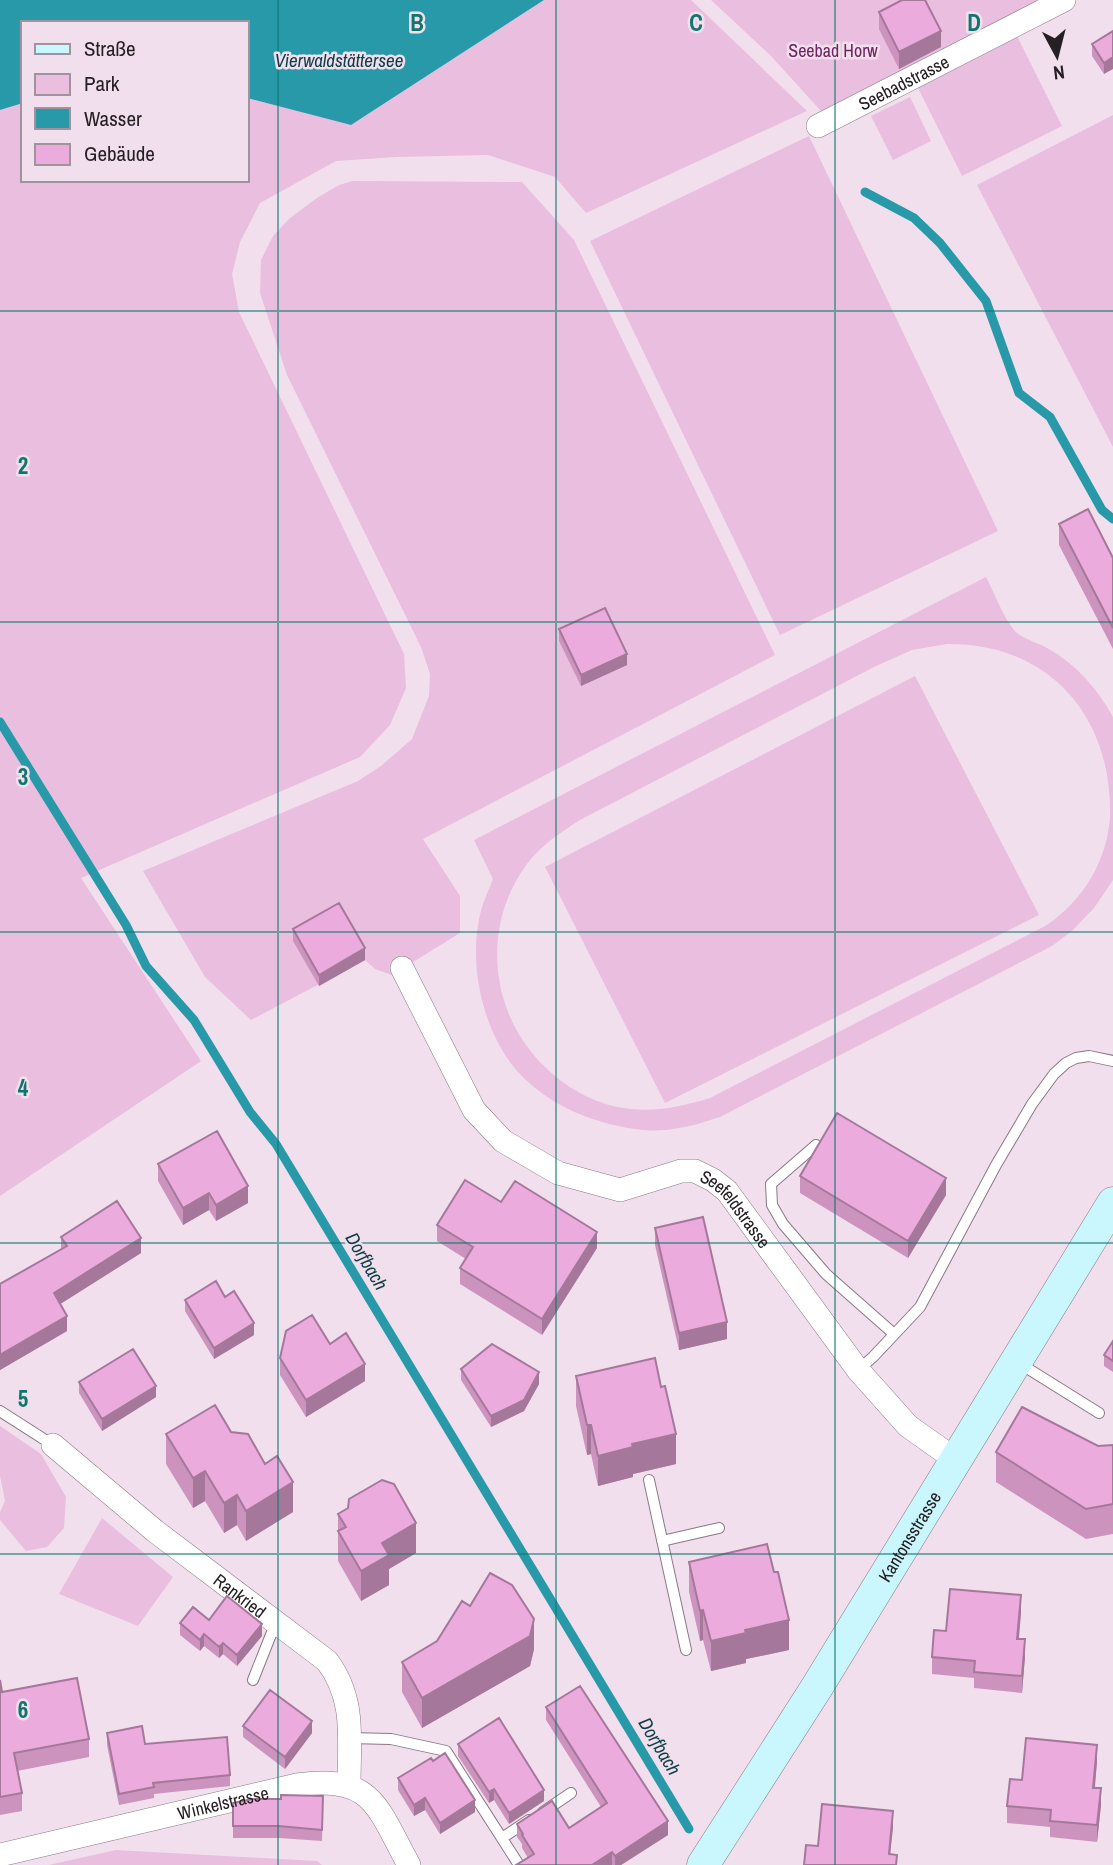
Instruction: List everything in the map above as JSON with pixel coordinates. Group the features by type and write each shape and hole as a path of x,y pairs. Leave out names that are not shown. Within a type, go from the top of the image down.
{"main road":[{"name":"Kantonsstrasse","path":"703,1865 817,1687 1113,1203"}],"street":[{"name":"Seebadstrasse","path":"818,126 1064,0"},
{"name":"Seefeldstrasse","path":"402,968 474,1110 503,1142 558,1173 620,1190 681,1171 695,1171 713,1180 727,1191 858,1370 908,1426 956,1460"},
{"name":"Rankried","path":"53,1446 155,1531 314,1650 337,1675 349,1712 349,1785"},
{"name":"Winkelstrasse","path":"0,1855 297,1786 316,1783 349,1785"},
{"path":"349,1785 371,1800 409,1865"}],"lane":[{"path":"858,1370 920,1307 996,1165 1032,1104 1054,1074 1076,1058 1089,1056 1113,1062"},
{"path":"816,1145 771,1184 772,1205 783,1224 826,1274 894,1334"},
{"path":"1017,1362 1100,1413"},
{"path":"0,1411 53,1446"},
{"path":"649,1480 686,1650"},
{"path":"662,1541 719,1528"},
{"path":"253,1680 276,1622"},
{"path":"349,1738 391,1739 446,1751 519,1865"},
{"path":"502,1838 571,1793"}],"green space":[{"path":"544,0 691,0 807,111 586,213 555,177 488,155 336,161 260,203 240,242 232,274 239,312 404,654 406,688 390,725 360,757 81,878 201,1061 0,1196 0,110 21,104 21,182 248,182 248,98 351,125"},
{"name":"Seebad Horw","path":"711,0 1038,0 821,111 771,56"},
{"path":"1016,34 1062,126 962,176 916,84"},
{"path":"910,97 931,141 893,160 871,116"},
{"path":"1113,115 1113,447 977,185"},
{"path":"809,136 998,531 780,635 590,241"},
{"path":"353,181 522,182 574,240 775,655 423,839 460,896 460,933 392,975 375,969 365,960 251,1020 205,977 143,871 358,781 381,766 412,739 429,696 430,674 421,647 287,375 260,293 261,260 273,236 290,218 317,198 339,185"},
{"path":"986,577 1014,630 1058,654 1076,669 1100,696 1113,717 1113,880 1094,908 1072,931 1052,946 720,1117 685,1127 664,1130 636,1129 587,1117 544,1095 517,1071 494,1035 480,992 476,947 478,925 493,879 474,840","holes":["947,644 983,647 1016,656 1044,671 1068,692 1086,717 1100,747 1108,781 1108,834 1091,879 1060,915 1047,925 710,1098 661,1109 619,1107 585,1096 546,1068 527,1047 513,1023 503,997 498,970 502,915 512,889 538,851 580,820 876,666 912,650"]},
{"path":"915,676 1039,915 665,1103 545,867"},
{"path":"0,1426 41,1454 66,1497 64,1528 47,1547 26,1551 0,1520 5,1501 0,1476"},
{"path":"102,1518 173,1577 138,1626 59,1594"},
{"path":"116,1850 317,1861 322,1865 49,1865"}],"water":[{"name":"Vierwaldstättersee","path":"0,0 544,0 351,125 248,98 248,21 21,21 21,104 0,110"}],"building":[{"path":"902,0 925,0 941,31 899,52 879,12"},
{"path":"1113,31 1113,57 1104,63 1092,44"},
{"path":"1088,509 1113,558 1113,628 1059,524"},
{"path":"605,608 627,654 581,675 559,629"},
{"path":"339,903 365,948 319,975 293,929"},
{"path":"837,1113 946,1178 908,1241 800,1176"},
{"path":"217,1131 248,1186 216,1205 209,1193 183,1208 158,1164"},
{"path":"465,1180 501,1202 515,1181 597,1232 542,1319 460,1268 473,1247 437,1225"},
{"path":"117,1201 141,1238 54,1293 67,1316 0,1355 0,1284 67,1246 61,1237"},
{"path":"703,1217 727,1322 679,1333 655,1228"},
{"path":"216,1281 225,1297 234,1291 254,1323 214,1348 185,1300"},
{"path":"312,1315 330,1344 346,1333 365,1364 306,1400 280,1358 286,1331"},
{"path":"1113,1341 1113,1361 1104,1355"},
{"path":"492,1344 539,1372 524,1400 491,1416 461,1369"},
{"path":"133,1349 156,1386 102,1419 79,1382"},
{"path":"655,1358 661,1387 665,1386 676,1434 632,1444 633,1447 598,1456 591,1425 587,1425 576,1376"},
{"path":"215,1405 231,1432 248,1434 265,1464 277,1456 293,1482 246,1511 237,1495 224,1503 205,1471 193,1478 166,1434"},
{"path":"1022,1407 1098,1446 1113,1445 1113,1504 1086,1509 996,1452"},
{"path":"382,1480 394,1484 416,1523 382,1543 389,1555 361,1571 338,1531 346,1527 338,1514 348,1508 349,1499"},
{"path":"767,1544 774,1572 778,1572 789,1620 711,1641 703,1610 700,1611 689,1562"},
{"path":"490,1573 512,1585 534,1619 530,1636 422,1698 402,1662 437,1641 462,1601 470,1606"},
{"path":"950,1589 1021,1595 1017,1639 1025,1639 1022,1676 974,1672 975,1661 932,1657 934,1630 946,1631"},
{"path":"227,1596 262,1624 237,1655 223,1643 219,1647 204,1634 200,1640 180,1623 193,1607 209,1620"},
{"path":"77,1678 89,1739 14,1753 22,1793 0,1797 0,1680 2,1692"},
{"path":"580,1686 668,1821 615,1856 612,1852 592,1865 516,1865 534,1854 517,1824 552,1801 569,1828 607,1803 546,1707"},
{"path":"270,1690 312,1721 285,1757 243,1726"},
{"path":"499,1718 544,1790 509,1813 494,1789 489,1792 458,1744"},
{"path":"142,1726 145,1744 227,1737 230,1775 153,1783 154,1787 119,1794 107,1733"},
{"path":"1026,1738 1097,1745 1093,1788 1101,1788 1097,1825 1050,1821 1051,1810 1007,1806 1010,1779 1022,1780"},
{"path":"445,1753 475,1800 440,1823 425,1798 414,1805 398,1778 431,1758 433,1761"},
{"path":"281,1795 323,1796 322,1830 233,1826 233,1803 252,1799 281,1799"},
{"path":"822,1804 893,1811 889,1854 897,1855 896,1865 804,1865 806,1845 818,1846"}],"waterway":[{"path":"865,192 914,218 940,243 986,301 1019,393 1050,417 1102,510 1113,519"},
{"name":"Dorfbach","path":"0,722 126,925 146,966 194,1020 250,1112 276,1144 689,1829"}]}
